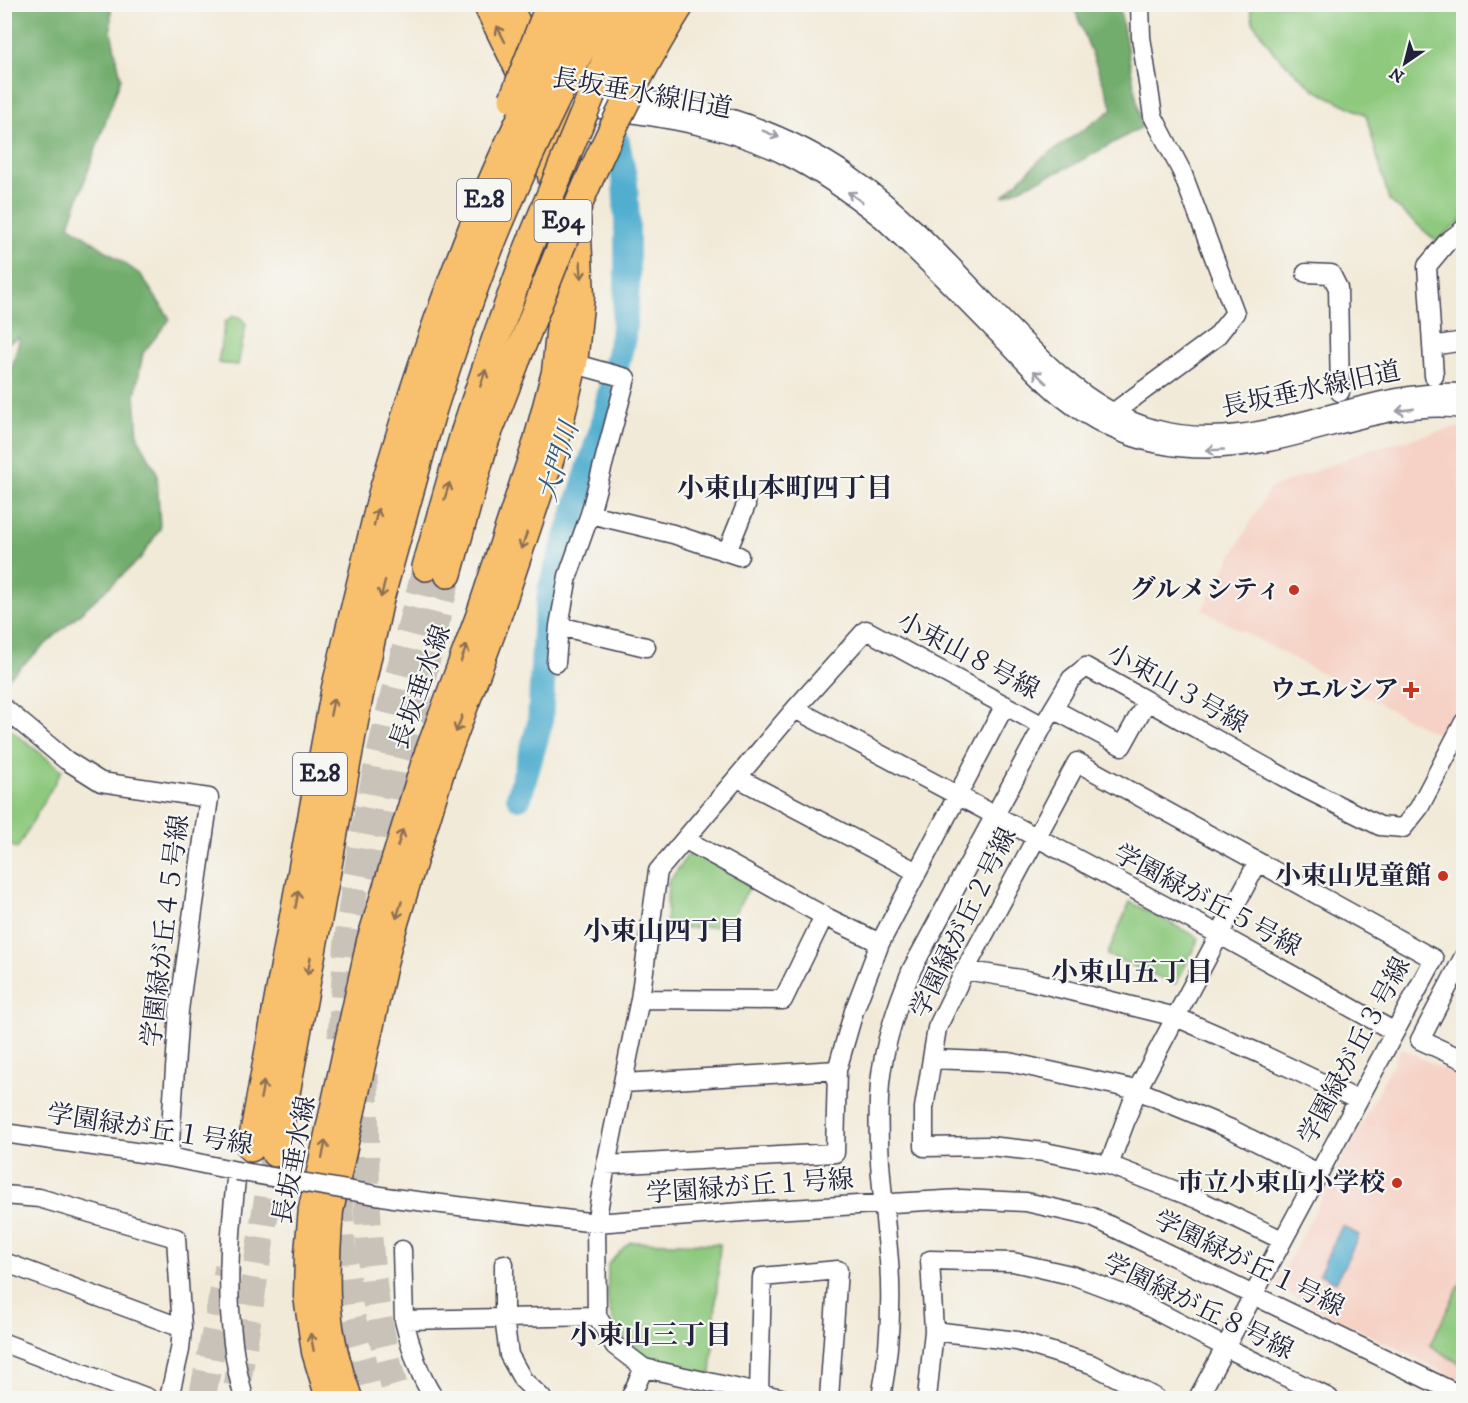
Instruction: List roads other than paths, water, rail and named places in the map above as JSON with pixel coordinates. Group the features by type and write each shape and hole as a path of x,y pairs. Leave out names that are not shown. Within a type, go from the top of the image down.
{"highway":[{"path":"449,322 509,109 550,4"},
{"name":"E28","path":"263,1151 420,408 449,322 474,222 578,4"},
{"path":"546,98 588,4"},
{"path":"546,98 606,4"},
{"name":"E28","path":"449,322 498,229 573,64 606,4"},
{"path":"449,322 619,4"},
{"name":"E94","path":"437,571 528,249 629,4"},
{"name":"E94","path":"475,437 651,4"},
{"path":"475,437 591,173 641,70 681,4"}],"main road":[{"name":"長坂垂水線","path":"328,1398 314,1352 306,1296 310,1219 369,941 425,758 478,616 535,444 554,372 562,295 558,220 545,148 546,98 485,4"},
{"name":"長坂垂水線","path":"350,1398 334,1348 330,1327 326,1295 327,1255 331,1211 388,946 444,765 497,622 555,449 575,364 582,296 578,218 565,143 509,4"}],"street":[{"path":"1106,418 1216,337 1235,313 1182,172 1153,116 1141,37 1140,4"},
{"name":"長坂垂水線旧道","path":"546,98 700,111 770,133 825,160 850,176 893,211 1051,368 1106,418 1141,440 1183,449 1204,450 1267,443 1401,410 1437,407 1464,409"},
{"path":"1434,376 1427,266 1447,242 1464,229"},
{"path":"1306,273 1331,274 1338,288 1340,392"},
{"path":"1432,346 1464,341"},
{"path":"556,663 559,626 568,576 590,514 626,378 575,364"},
{"name":"長坂垂水線旧道","path":"1106,418 1172,434 1213,436 1265,429 1408,395 1431,392 1464,393"},
{"path":"590,514 673,534 733,554 746,505"},
{"path":"559,626 646,647"},
{"name":"小束山８号線","path":"795,709 866,630 1043,726"},
{"name":"小束山３号線","path":"881,1398 886,1372 889,1263 878,1151 880,1081 896,1007 912,969 1043,726 1071,680 1086,667 1298,785 1380,826 1403,828 1419,808 1464,722"},
{"path":"1053,709 1122,746 1147,701"},
{"path":"606,1166 835,1153 837,1070 854,1011 880,943 1005,705"},
{"name":"学園緑が丘４５号線","path":"4,708 66,760 101,782 209,798 178,1010 169,1157"},
{"path":"781,1398 644,1368 615,1346 597,1316 596,1222 640,999 658,871 795,709"},
{"name":"学園緑が丘５号線","path":"795,709 1220,935 1395,1032"},
{"name":"学園緑が丘２号線","path":"1282,1240 1197,1199 1109,1165 1045,1152 989,1146 924,1147 924,1108 937,1028 1035,838 1077,762 1434,959"},
{"path":"738,778 917,872"},
{"path":"686,840 824,916 880,943"},
{"path":"1109,1165 1137,1090 1258,862"},
{"path":"640,999 783,1000 824,916"},
{"name":"学園緑が丘３号線","path":"1198,1398 1434,959"},
{"path":"1462,962 1420,1040 1464,1060"},
{"path":"965,970 1026,980 1176,1017 1358,1100"},
{"path":"932,1059 1009,1062 1137,1090 1231,1129 1318,1173"},
{"path":"624,1083 837,1070"},
{"name":"学園緑が丘１号線","path":"4,1133 169,1157 237,1171 393,1197 596,1222 961,1199 1026,1202 1092,1217 1464,1397"},
{"path":"237,1171 230,1233 229,1312 237,1376 244,1398"},
{"path":"4,1196 39,1198 176,1238 182,1328 180,1350 169,1398"},
{"path":"402,1250 404,1320 413,1356 424,1383 434,1398"},
{"name":"学園緑が丘８号線","path":"927,1398 934,1331 930,1260 1013,1262 1075,1276 1128,1296 1329,1398"},
{"path":"4,1262 182,1328"},
{"path":"504,1264 504,1318 509,1355 524,1380 542,1398"},
{"path":"759,1393 762,1278 838,1270 829,1398"},
{"path":"404,1320 597,1316"},
{"path":"934,1331 1028,1344 1091,1364 1156,1398"},
{"path":"4,1343 148,1398"},
{"path":"630,1398 644,1368"}],"water":[{"path":"1342,1226 1359,1235 1336,1282 1319,1274"}],"waterway":[{"name":"大門川","path":"519,797 540,723 545,629 551,587 601,432 623,337 627,288 627,222 625,182 617,142"}],"tunnel":[{"path":"341,1038 350,922 366,821 394,693 426,567"},
{"path":"380,880 402,759 448,574"},
{"path":"365,1074 369,1244 377,1312 398,1398"},
{"path":"237,1386 275,1153"},
{"path":"339,1196 342,1245 351,1313 373,1398"},
{"path":"202,1398 228,1267"}],"place":[{"name":"グルメシティ","path":"1294,590"},
{"name":"ウエルシア","path":"1411,690"},
{"name":"小束山児童館","path":"1443,876"},
{"name":"市立小束山小学校","path":"1397,1183"}],"district":[{"name":"小束山本町四丁目","path":"785,489"},
{"name":"小束山四丁目","path":"664,932"},
{"name":"小束山五丁目","path":"1132,973"},
{"name":"小束山三丁目","path":"651,1336"}]}
